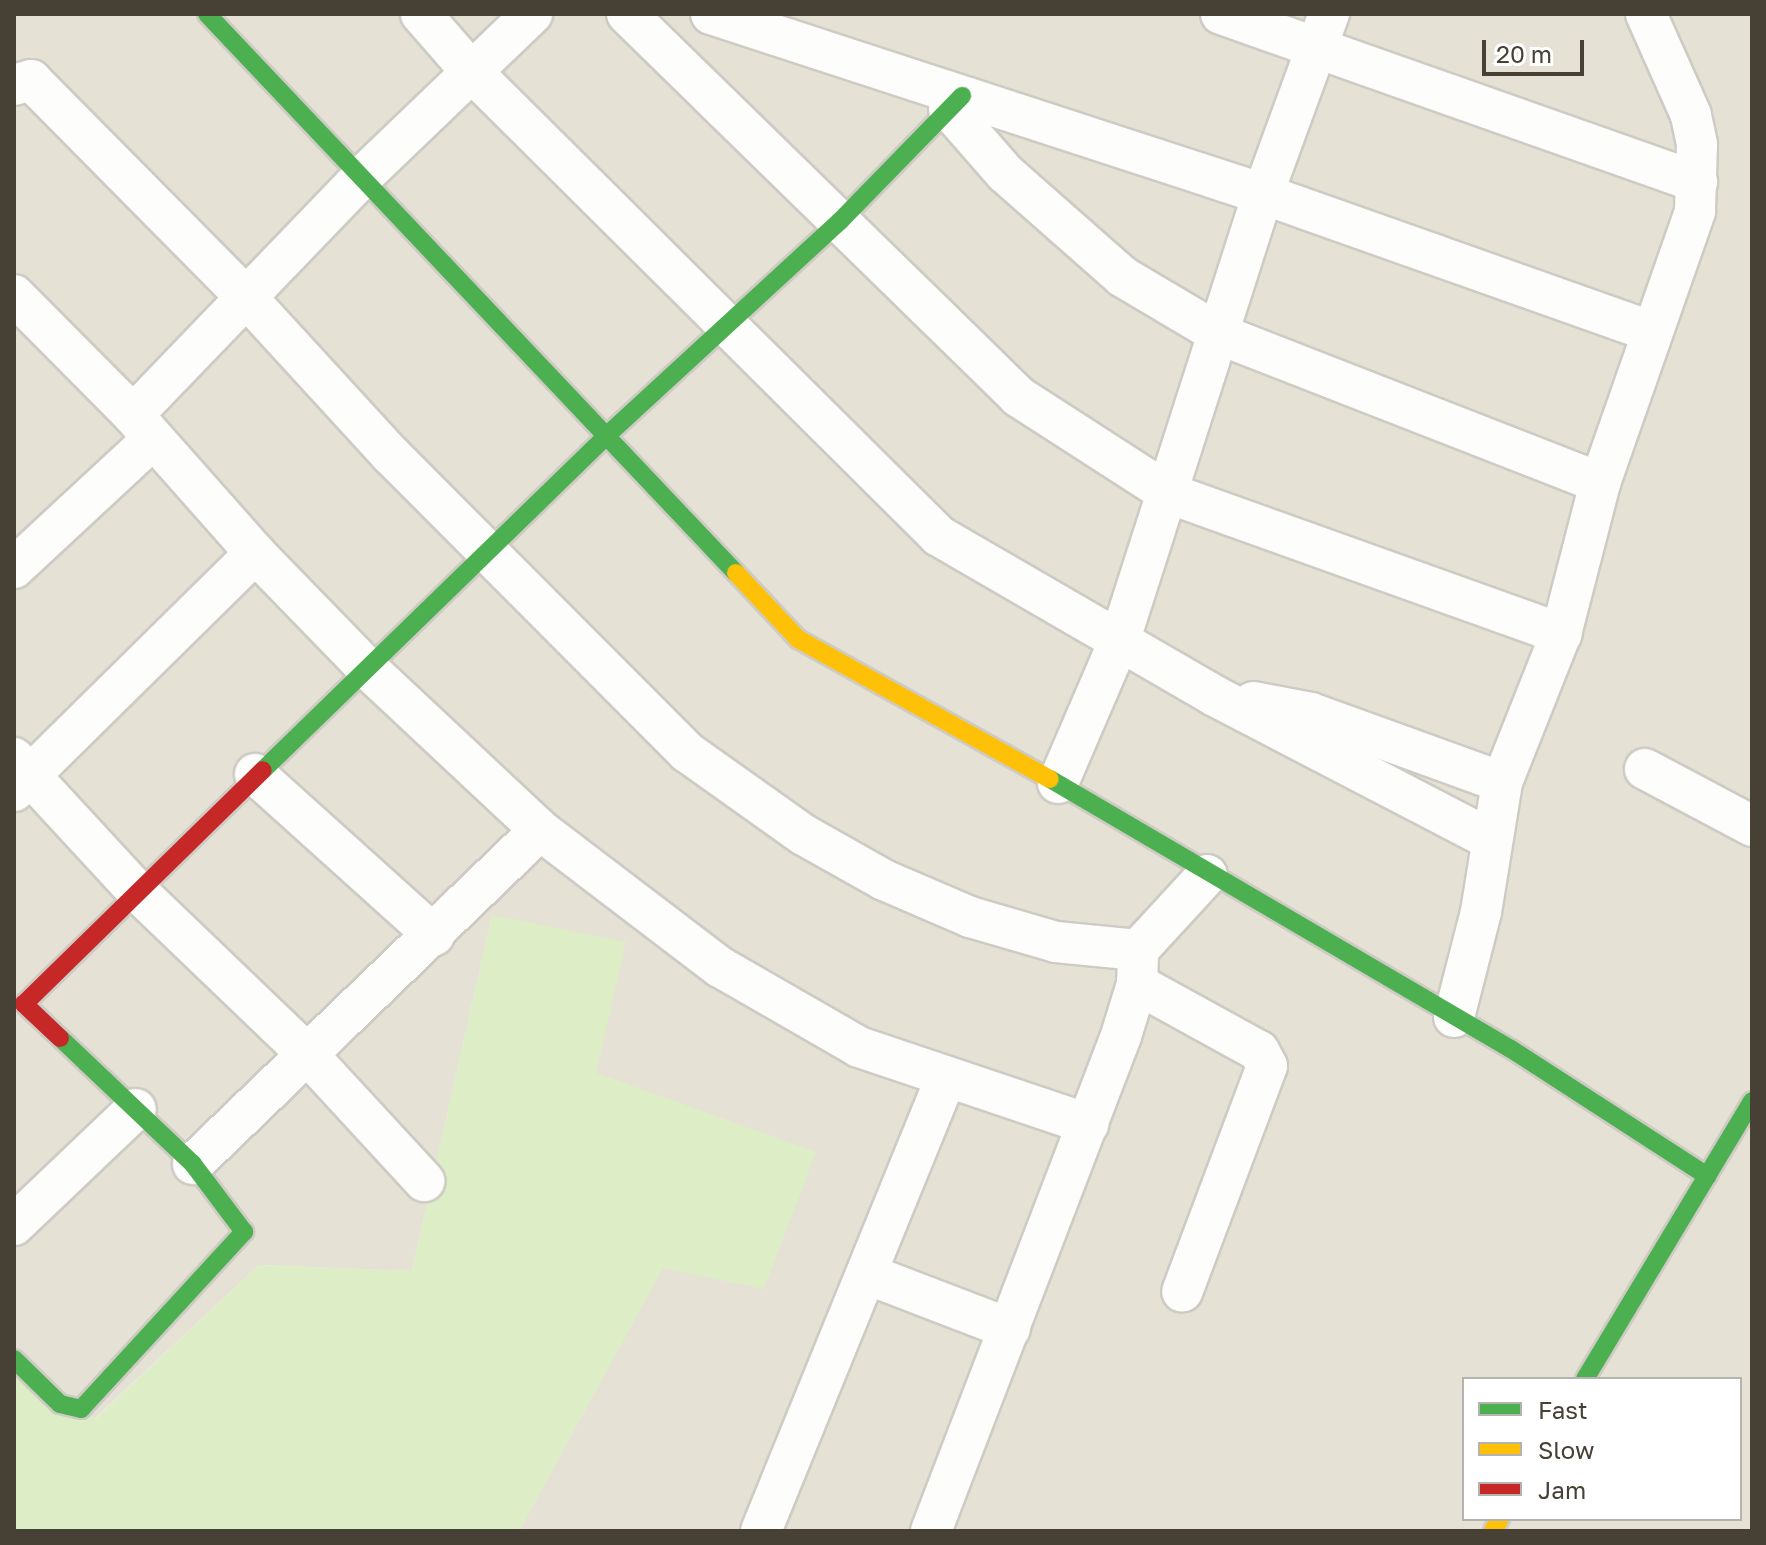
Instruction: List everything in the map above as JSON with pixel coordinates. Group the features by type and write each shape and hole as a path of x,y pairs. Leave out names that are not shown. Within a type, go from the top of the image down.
{"street":[{"path":"207,14 604,438 798,639 1058,783 1207,875 1511,1049 1707,1176"},
{"path":"421,14 469,69 939,536 1213,695 1311,713 1348,746 1490,839"},
{"path":"21,548 143,427 246,297 469,69 532,14"},
{"path":"627,14 1019,397 1168,493 1561,634"},
{"path":"711,14 804,28 956,102 1263,194 1649,331"},
{"path":"1221,14 1323,30 1697,182"},
{"path":"1462,1022 1490,839 1502,782 1561,634 1600,483 1649,331 1695,211 1697,182 1691,115 1646,14"},
{"path":"1058,783 1120,639 1221,335 1263,194 1323,30"},
{"path":"14,85 31,80 246,297 488,552 687,752 804,835 884,880 970,917 1138,967 1259,1051 1267,1066 1182,1292"},
{"path":"14,1359 60,1404 81,1409 243,1235 240,1221 193,1164 136,1109 19,1009 136,890 604,438 840,221 956,102"},
{"path":"956,102 1005,173 1123,277 1221,335 1600,483"},
{"path":"14,295 143,427 255,553 366,667 540,830 720,967 859,1047 1088,1124"},
{"path":"255,553 19,775 307,1054 424,1181"},
{"path":"1348,746 1502,782"},
{"path":"1645,769 1752,826"},
{"path":"255,774 434,935"},
{"path":"193,1164 540,830"},
{"path":"931,1531 1088,1124 1138,967 1207,875"},
{"path":"761,1531 946,1077"},
{"path":"1586,1377 1752,1101"},
{"path":"14,1225 136,1109"},
{"path":"867,1274 1010,1329"}],"shaded area":[{"path":"14,14 1752,14 1752,1531 519,1531 663,1267 595,1073 492,915 412,1271 259,1265 94,1419 14,1345"}],"green space":[{"path":"492,915 626,942 596,1073 816,1152 764,1289 663,1268 519,1531 14,1531 14,1345 95,1419 259,1265 412,1271"}],"traffic: fast":[{"path":"207,14 736,573"},
{"path":"263,770 604,438 840,221 962,96"},
{"path":"1050,779 1511,1049 1707,1176"},
{"path":"14,1359 60,1404 81,1409 244,1232 193,1164 60,1038"},
{"path":"1586,1377 1752,1101"}],"traffic: slow":[{"path":"736,573 798,639 1050,779"},
{"path":"1493,1531 1499,1521"}],"traffic: jam":[{"path":"60,1038 24,1004 263,770"}]}
